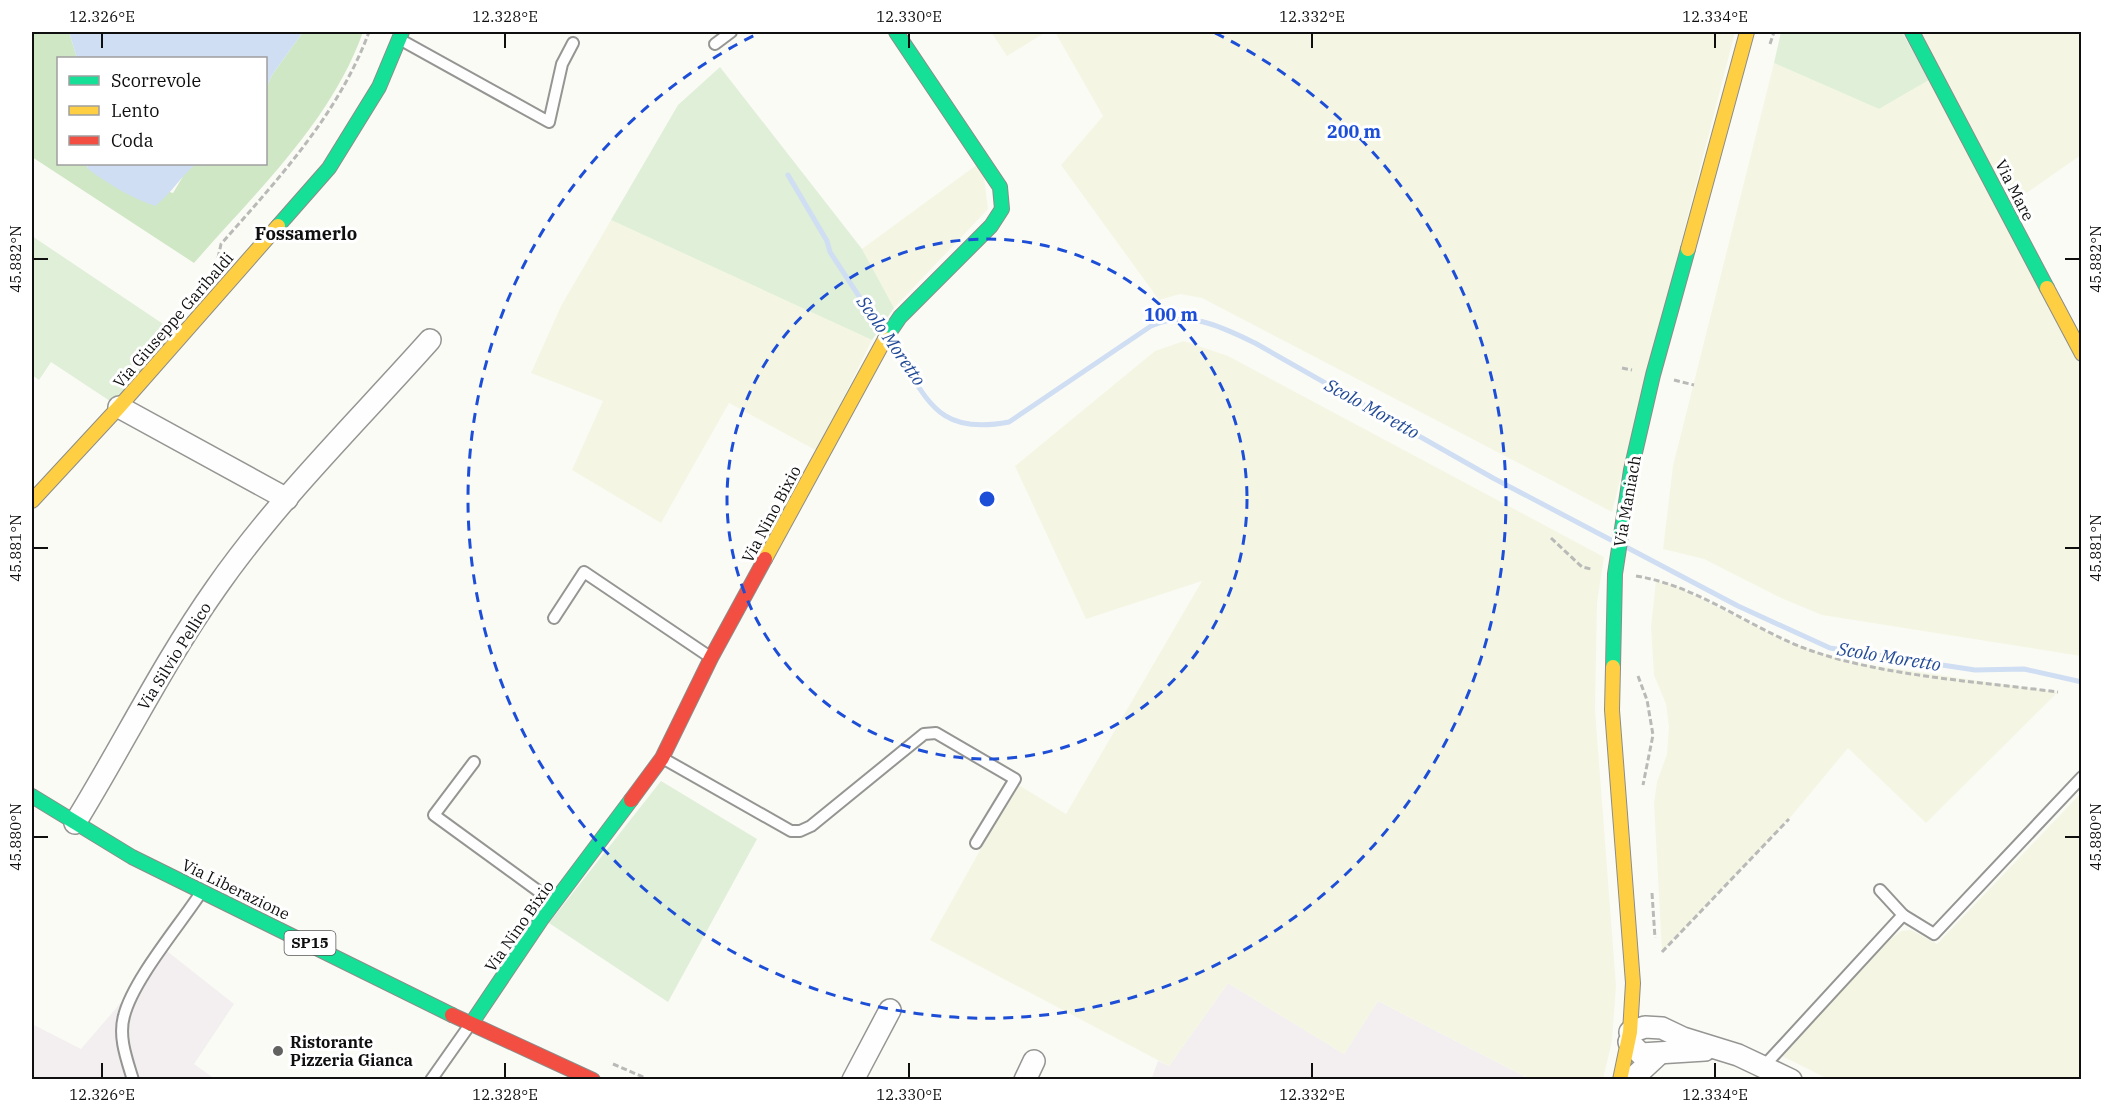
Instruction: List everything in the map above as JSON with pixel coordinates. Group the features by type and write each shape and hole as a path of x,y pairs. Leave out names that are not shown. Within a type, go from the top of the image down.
{"street":[{"name":"Via Nino Bixio","path":"471,1024 555,903 662,758 711,658 879,347 900,317 991,226 1002,209 1000,187 896,32"},
{"name":"Via Maniach","path":"1620,1080 1630,1037 1633,983 1612,710 1612,618 1616,564 1623,518 1653,375 1748,32"},
{"name":"Via Giuseppe Garibaldi","path":"32,501 329,168 379,87 400,35"},
{"name":"Via Mare","path":"1915,35 2082,354"},
{"name":"Via Silvio Pellico","path":"75,823 159,677 209,598 246,548 287,499 430,340"},
{"path":"118,407 287,499"},
{"name":"Via Liberazione","path":"32,796 132,857 201,892 471,1024 593,1080"},
{"name":"Via Maniach","path":"1633,983 1647,1014 1662,1028 1683,1038 1764,1066 1791,1080"},
{"path":"853,1080 890,1010"},
{"name":"Via Maniach","path":"1630,1037 1645,1028 1662,1028"},
{"name":"Via Maniach","path":"1630,1037 1641,1054 1720,1049"},
{"path":"1631,1080 1659,1054"},
{"path":"1024,1080 1034,1061"}],"lane":[{"path":"715,44 731,32"},
{"path":"400,35 549,122 562,64 573,43"},
{"path":"554,618 584,572 711,658"},
{"path":"662,758 791,831 800,831 811,826 924,734 936,733 1015,779 976,843"},
{"path":"474,762 434,815 555,903"},
{"path":"1880,890 1903,915 1934,934 2082,777"},
{"path":"133,1080 122,1038 124,1016 143,977 201,892"},
{"path":"1764,1066 1903,915"},
{"path":"431,1080 471,1024"}],"path":[{"path":"218,263 221,244 297,157 325,120 337,101 369,32"},
{"path":"1683,382 1694,385"},
{"path":"1551,538 1582,567"},
{"path":"1638,571 1638,587"},
{"path":"1644,578 1676,586 1784,640 1847,662 2058,692"},
{"path":"1637,671 1641,689 1647,700 1653,735 1642,784 1643,795"},
{"path":"1662,952 1789,819"},
{"path":"1651,882 1654,944"}],"shaded area":[{"path":"163,948 234,1004 194,1064 215,1079 32,1079 32,1024 81,1049 143,977"},
{"path":"1228,983 1344,1054 1378,1001 1524,1076 1522,1080 1151,1080 1158,1061 1169,1066"}],"green space":[{"path":"32,32 69,32 77,57 57,57 57,165 88,165 87,168 173,193 185,173 195,165 267,165 267,86 272,75 303,32 363,32 349,65 312,126 290,155 194,263 32,157"},
{"path":"991,32 1046,32 1007,56"},
{"path":"1055,32 1735,32 1612,512 1202,298 1180,294 1159,300 1061,165 1103,116"},
{"path":"1781,32 1902,32 1929,80 1879,109 1774,63"},
{"path":"1919,32 2081,32 2081,155 2005,208 2081,354 2081,656 1822,615 1781,598 1704,559 1663,549 1673,466 1774,63 1879,109 1936,76"},
{"path":"720,67 862,249 894,308 872,340 611,220 678,105"},
{"path":"982,161 988,209 894,308 862,249"},
{"path":"611,220 872,340 817,451 729,403 661,523 572,470 603,401 531,373 561,306"},
{"path":"32,236 181,336 119,407 51,362 39,380 32,375"},
{"path":"1184,341 1228,356 1604,557 1597,603 1595,710 1616,986 1612,1041 1603,1079 1530,1079 1378,1001 1344,1054 1228,983 1169,1066 930,940 1017,784 1066,814 1202,581 1086,619 1015,466 1155,351"},
{"path":"1656,581 1676,586 1783,640 1847,662 2058,692 1926,823 1848,748 1789,819 1662,952 1654,803 1657,782 1667,754 1669,727 1666,704 1654,675 1651,627"},
{"path":"661,781 757,839 668,1002 549,923"},
{"path":"2081,793 2081,1079 1828,1079 1776,1053 1890,939 1901,931 1911,930 1937,944"}],"water":[{"path":"69,32 303,32 272,75 267,86 267,57 77,57"},
{"path":"88,165 195,165 155,206 137,199 87,168"}],"waterway":[{"name":"Scolo Moretto","path":"788,175 827,241 830,252 881,330"},
{"name":"Scolo Moretto","path":"891,345 936,409 949,418 984,425 1009,422 1151,326 1178,319 1204,322 1255,343 1493,478 1611,540"},
{"name":"Scolo Moretto","path":"1628,548 1738,606 1830,648 1975,670 2024,669 2082,682"}],"traffic: fast":[{"path":"278,226 329,168 379,87 402,32"},
{"path":"885,339 900,317 991,226 1002,209 1000,187 896,32"},
{"path":"1912,32 2047,288"},
{"path":"1613,667 1615,574 1631,470 1653,375 1688,249"},
{"path":"32,796 132,857 452,1015"},
{"path":"471,1024 541,920 631,800"}],"traffic: slow":[{"path":"1688,249 1747,32"},
{"path":"32,501 119,407 278,226"},
{"path":"2047,288 2082,354"},
{"path":"765,559 885,339"},
{"path":"1613,667 1612,710 1633,983 1630,1032 1620,1080"}],"traffic: jam":[{"path":"631,800 662,758 711,658 765,559"},
{"path":"452,1015 593,1080"}],"place":[{"name":"Ristorante Pizzeria Gianca","path":"278,1051"}],"district":[{"name":"Fossamerlo","path":"306,234"}]}
